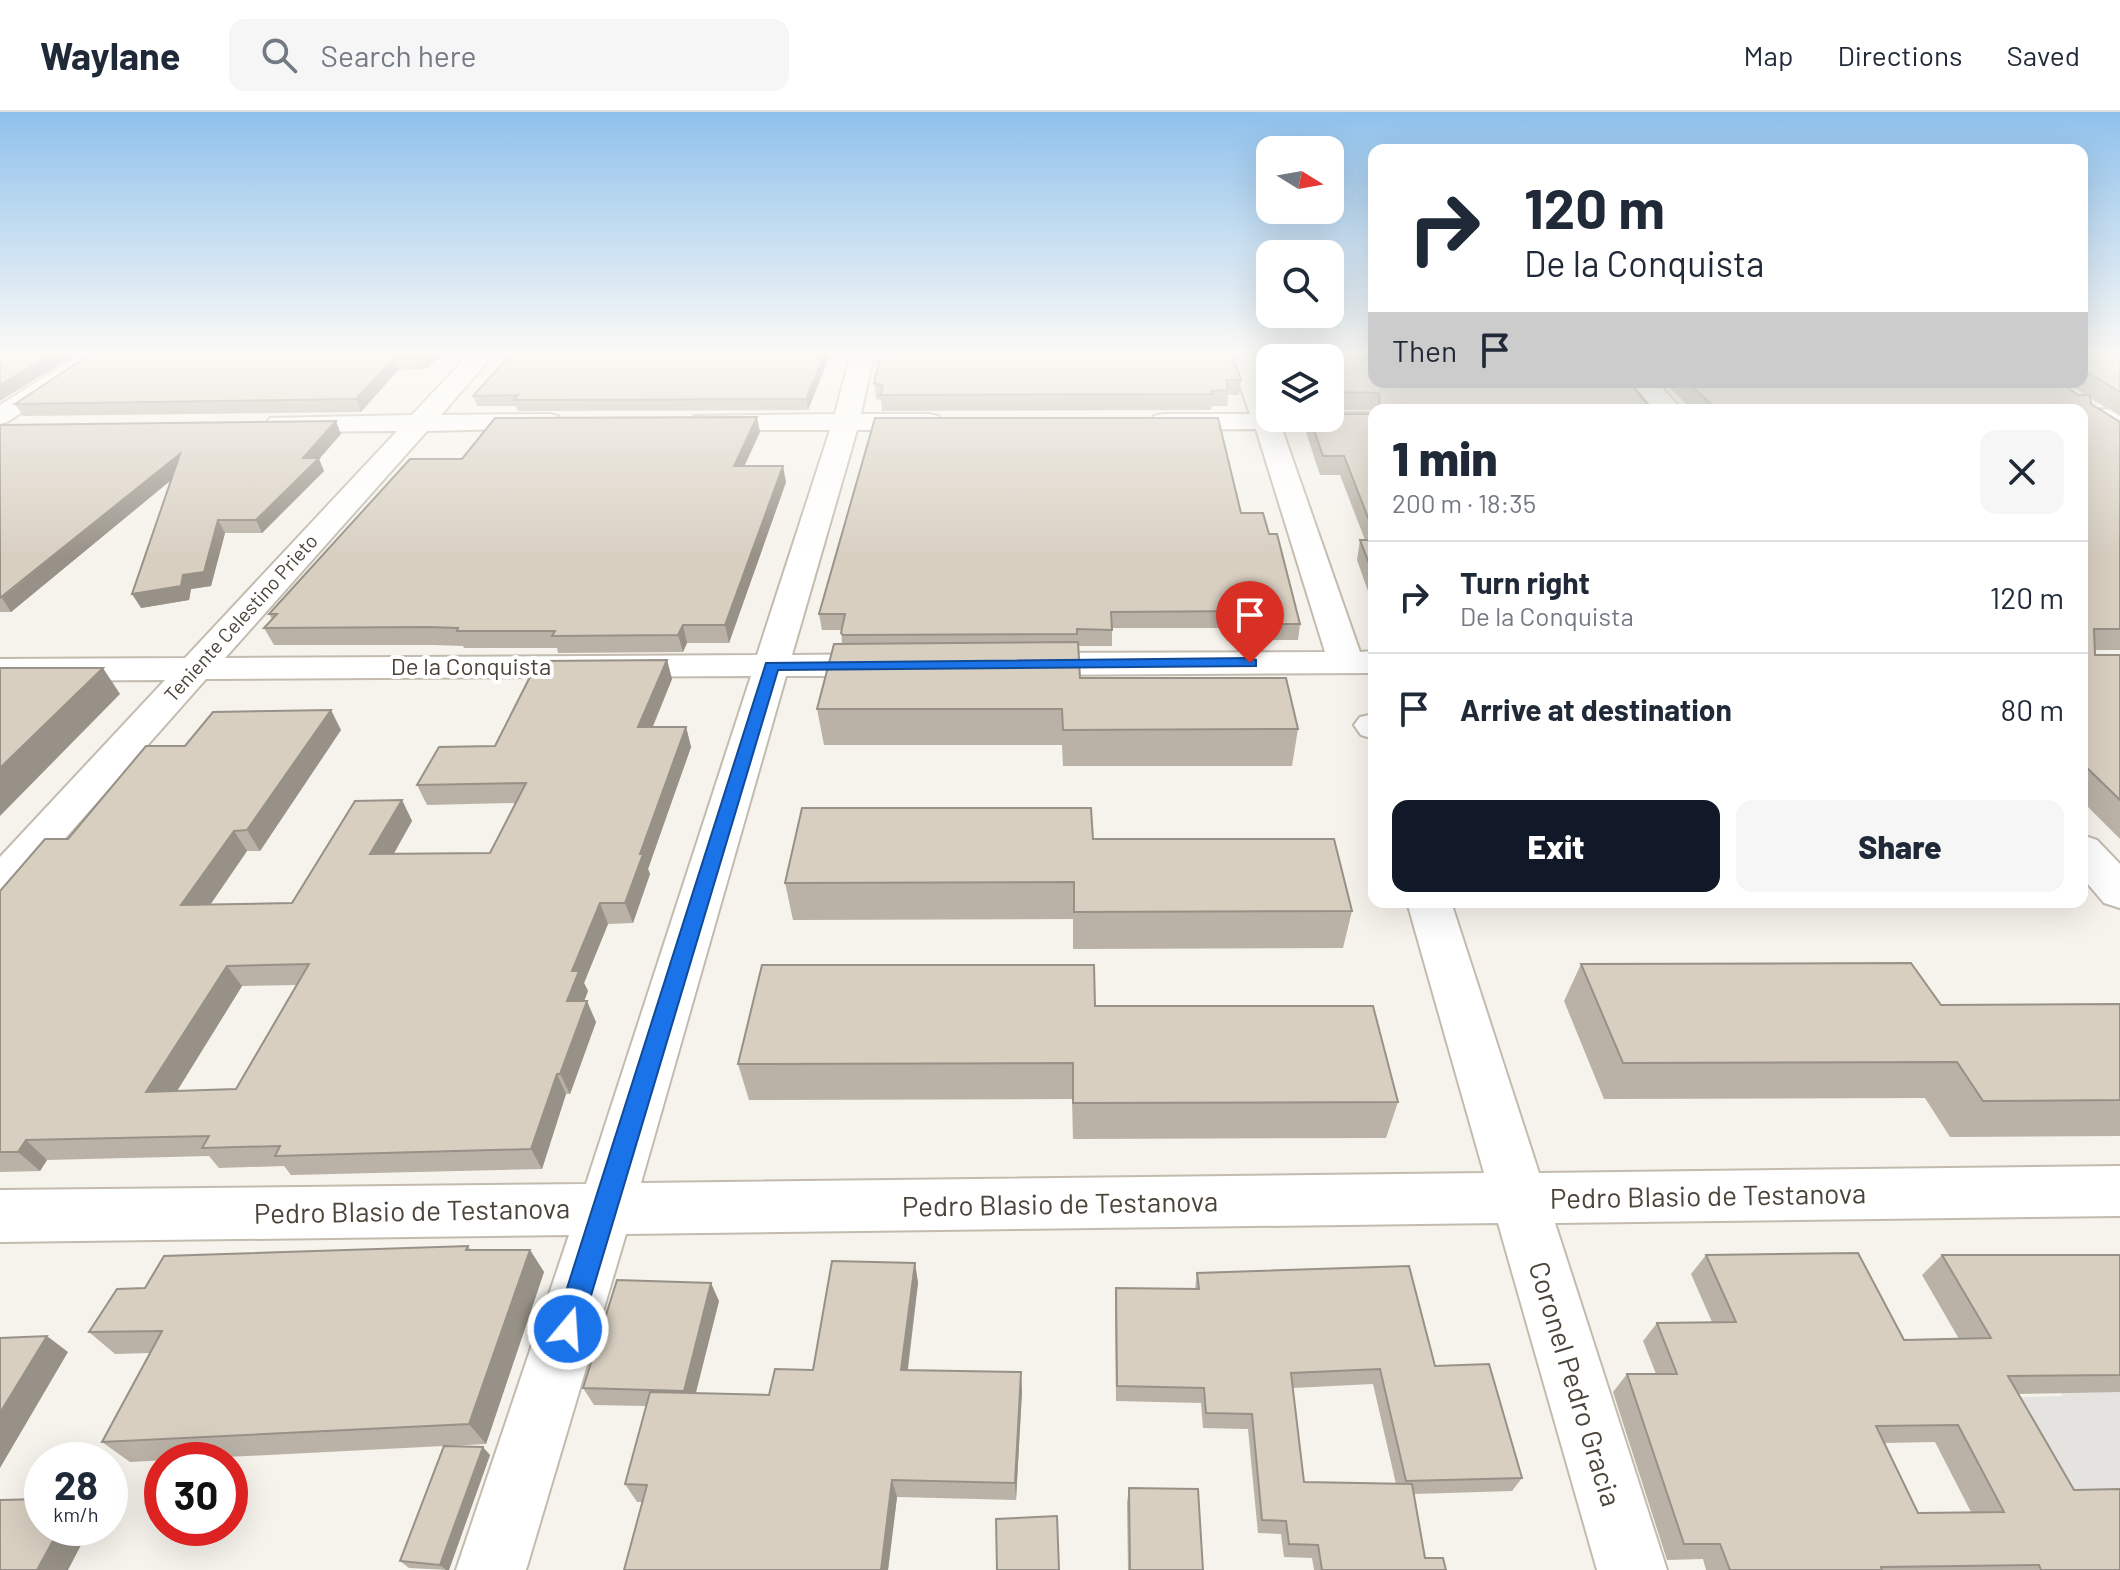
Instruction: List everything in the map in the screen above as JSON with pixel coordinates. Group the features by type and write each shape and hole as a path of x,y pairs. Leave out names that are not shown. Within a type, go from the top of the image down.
{"street":[{"path":"1142,422 1256,421"},
{"name":"Teniente Celestino Prieto","path":"0,884 420,422"},
{"path":"249,424 578,422"},
{"path":"672,422 955,422"},
{"path":"491,1570 606,1209 846,422"},
{"path":"0,427 31,427"},
{"path":"995,664 1360,662 1270,432"},
{"name":"De la Conquista","path":"0,670 915,665"},
{"path":"2088,857 2120,892"},
{"name":"Coronel Pedro Gracia","path":"1431,908 1632,1570"},
{"name":"Pedro Blasio de Testanova","path":"0,1216 2120,1191"}],"shaded area":[{"path":"2040,1359 2120,1372 2120,1514 2059,1503 1995,1398 2063,1396"}],"building":[{"path":"336,421 303,458 319,458 256,520 218,520 204,572 183,575 181,586 132,594 180,454 0,598 0,425"},
{"path":"493,421 755,421 734,466 783,466 725,625 683,625 678,635 552,636 555,631 457,631 458,628 427,627 264,628 277,614 269,614 410,459 462,459"},
{"path":"874,421 1219,421 1241,513 1263,513 1269,534 1277,534 1300,624 1250,624 1247,611 1111,612 1112,630 1077,629 1077,634 843,635 845,614 819,614"},
{"path":"1344,421 1368,421 1368,518 1344,456 1323,456 1315,432 1344,432"},
{"path":"2088,421 2120,422 2120,629 2094,629 2095,655 2120,655 2120,800 2088,769"},
{"path":"1360,540 1368,540 1368,561"},
{"path":"1078,642 1080,678 1286,678 1298,729 1063,730 1062,709 817,709 834,644"},
{"path":"667,660 638,727 686,727 625,903 600,903 572,971 579,971 567,1001 587,1001 531,1149 275,1156 280,1146 202,1148 209,1136 26,1140 18,1152 0,1152 0,891 45,839 68,839 146,746 185,746 213,712 331,710 247,830 234,831 181,905 292,903 355,801 402,800 370,854 490,853 526,783 417,785 439,747 495,746 538,661","holes":["309,964 236,1089 146,1092 227,966"]},
{"path":"0,668 103,668 0,768"},
{"path":"802,808 1091,808 1093,839 1334,839 1352,911 1074,912 1074,882 785,883"},
{"path":"1911,963 1941,1005 2120,1004 2120,1100 1983,1101 1957,1062 1623,1063 1581,964"},
{"path":"762,965 1094,965 1095,1006 1373,1006 1398,1102 1073,1103 1073,1063 738,1064"},
{"path":"468,1246 466,1250 530,1250 469,1424 102,1442 162,1331 89,1332 117,1289 145,1288 164,1256"},
{"path":"1858,1253 1904,1340 1991,1338 1942,1255 2120,1255 2120,1375 2008,1376 2074,1490 2120,1489 2120,1570 2041,1570 2039,1565 1881,1567 1882,1570 1730,1570 1720,1544 1684,1544 1627,1374 1677,1374 1657,1323 1736,1322 1706,1255","holes":["1958,1425 2004,1512 1918,1513 1876,1426"]},
{"path":"832,1261 915,1263 901,1370 1021,1372 1015,1483 892,1480 881,1570 624,1570 647,1485 625,1484 650,1392 769,1395 775,1369 813,1370"},
{"path":"1409,1266 1435,1366 1489,1364 1522,1478 1406,1481 1380,1369 1291,1373 1304,1482 1412,1484 1425,1558 1443,1558 1446,1570 1322,1570 1318,1545 1289,1544 1286,1521 1262,1520 1252,1414 1206,1413 1204,1388 1117,1386 1116,1288 1199,1289 1197,1273"},
{"path":"617,1280 711,1283 684,1391 583,1388"},
{"path":"47,1336 0,1413 0,1338"},
{"path":"444,1446 483,1447 440,1565 400,1561"},
{"path":"1129,1488 1198,1489 1203,1570 1130,1570"},
{"path":"24,1499 24,1546 50,1546 37,1570 0,1570 0,1500"},
{"path":"1057,1516 1059,1570 997,1570 996,1519"}],"route":[{"path":"568,1329 772,666 1250,663"}]}
